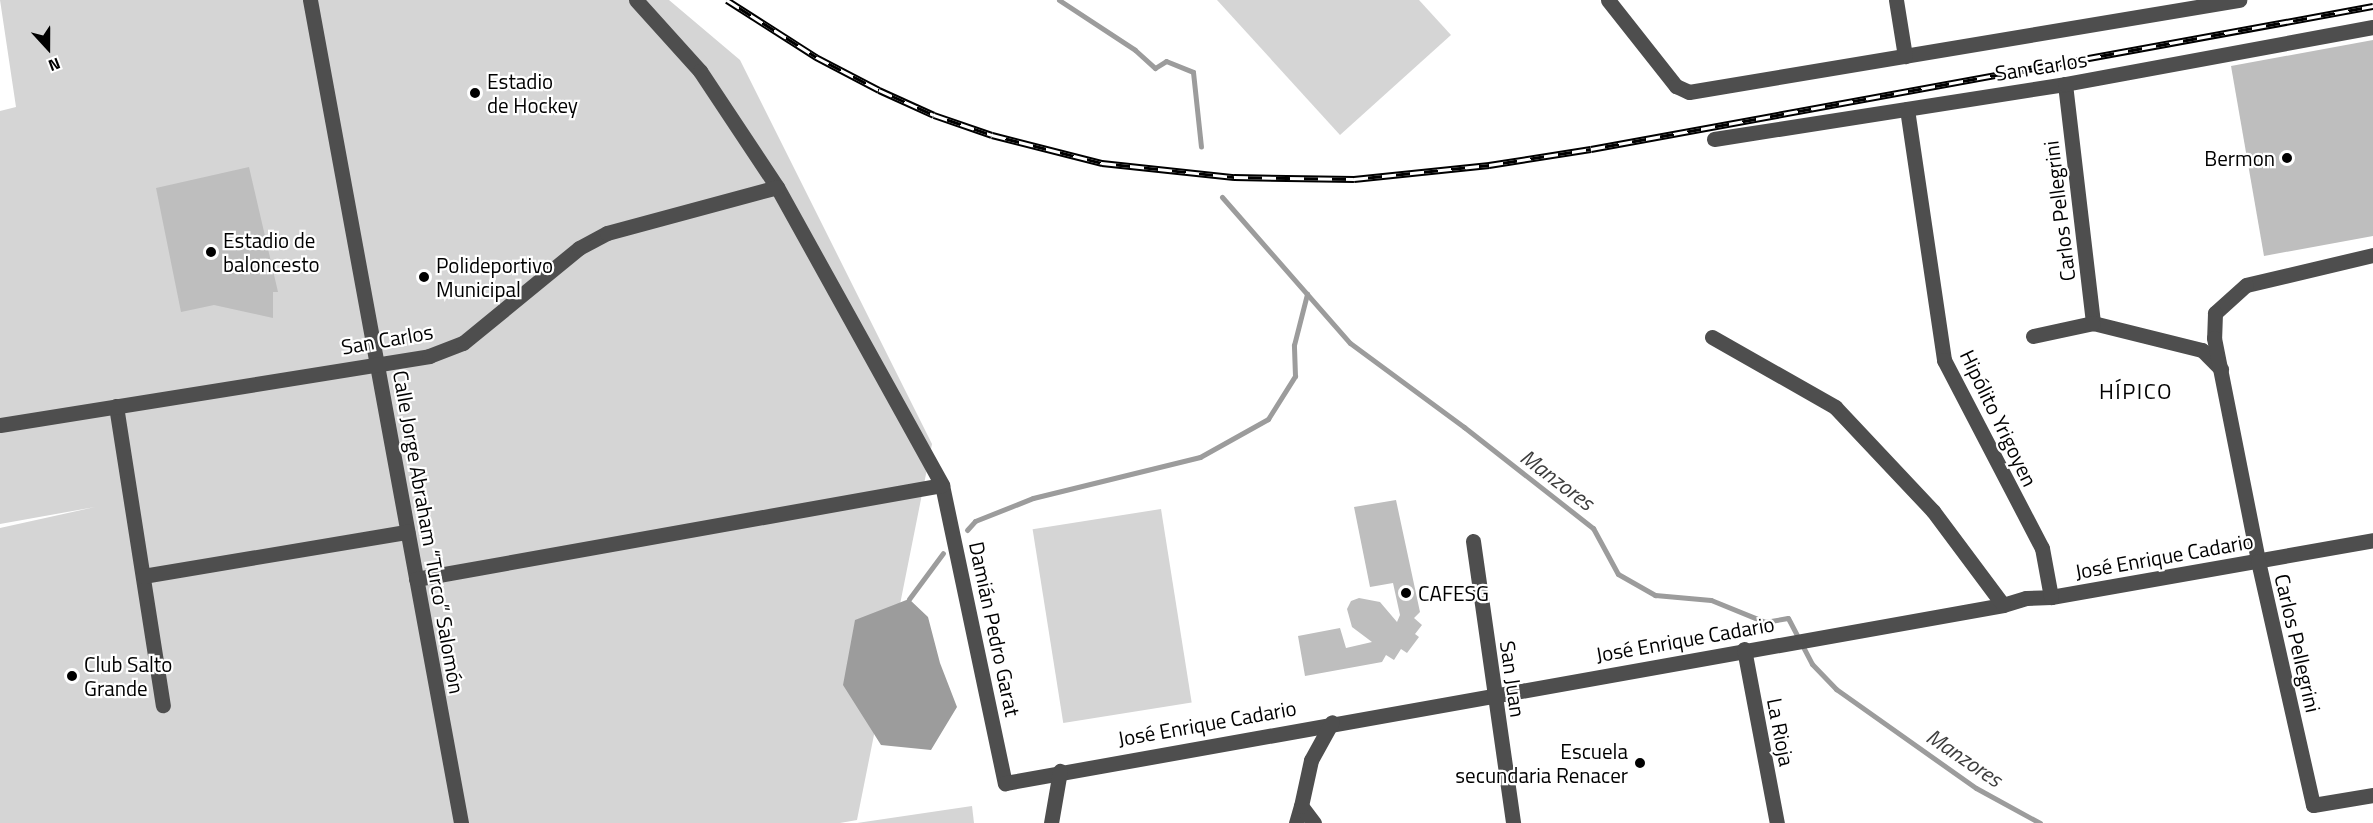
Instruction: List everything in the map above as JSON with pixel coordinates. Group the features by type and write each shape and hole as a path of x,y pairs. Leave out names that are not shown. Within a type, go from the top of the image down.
{"street":[{"name":"Calle Jorge Abraham “Turco” Salomón","path":"310,0 461,823"},
{"name":"Damián Pedro Garat","path":"636,0 700,71 777,188 814,257 875,360 942,484 1005,783"},
{"name":"San Carlos","path":"1608,0 1676,86 1689,92 1905,56 2166,6 2239,0"},
{"path":"1896,0 1905,56"},
{"name":"San Carlos","path":"1714,139 2065,84 2373,27"},
{"name":"Carlos Pellegrini","path":"2065,84 2093,323"},
{"name":"Hipólito Yrigoyen","path":"1908,109 1944,360 2042,548 2051,597"},
{"name":"San Carlos","path":"0,425 429,356 463,343 579,248 607,233 777,188"},
{"name":"Carlos Pellegrini","path":"2373,255 2246,285 2215,313 2214,338 2222,369 2258,561 2313,805 2373,795"},
{"path":"2033,336 2093,323 2202,350 2222,369"},
{"path":"1712,337 1835,407 1933,511 2003,605"},
{"path":"116,406 163,705"},
{"path":"416,579 942,484"},
{"path":"143,576 407,532"},
{"name":"José Enrique Cadario","path":"1005,783 1332,722 2003,605 2026,598 2051,597 2373,540"},
{"name":"San Juan","path":"1473,541 1513,823"},
{"name":"La Rioja","path":"1744,649 1777,823"},
{"path":"1296,823 1302,806 1311,760 1332,722"},
{"path":"1051,823 1060,771"},
{"path":"1302,806 1314,823"}],"shaded area":[{"name":"Polideportivo Municipal","path":"0,0 669,0 740,60 932,444 857,820 840,823 0,823 0,528 95,507 0,524 0,111 16,107"},
{"path":"1217,0 1419,0 1451,35 1340,135"},
{"path":"1161,509 1192,703 1063,723 1033,529"},
{"path":"909,599 928,617 940,663 957,707 931,750 881,745 843,685 855,620"},
{"path":"972,806 974,823 857,823"}],"building":[{"path":"2373,40 2373,236 2264,256 2231,66"},
{"path":"249,167 278,292 273,292 273,318 214,305 181,312 156,188"},
{"name":"CAFESG","path":"1396,500 1420,612 1414,618 1422,625 1415,634 1419,637 1407,653 1401,649 1394,660 1386,655 1382,662 1305,676 1298,636 1340,628 1346,648 1372,642 1352,627 1347,609 1351,601 1359,598 1380,602 1397,622 1400,615 1393,583 1370,587 1354,507"}],"waterway":[{"name":"Manzores","path":"1059,0 1135,50 1155,68 1166,61 1193,72 1201,147"},
{"name":"Manzores","path":"1222,197 1350,343 1464,427 1593,528 1618,574 1655,595 1711,600 1765,622 1788,618 1812,664 1836,689 1976,788 2040,823"},
{"path":"967,530 975,521 1033,498 1200,457 1268,419 1295,376 1294,345 1307,294"},
{"path":"909,599 943,553"}],"railway":[{"path":"727,0 816,57 879,90 934,115 992,135 1102,163 1234,177 1354,179 1489,165 1591,149 2373,6"}],"place":[{"name":"Estadio de Hockey","path":"475,93"},
{"name":"Bermon","path":"2287,158"},
{"name":"Estadio de baloncesto","path":"211,252"},
{"name":"Polideportivo Municipal","path":"424,277"},
{"name":"CAFESG","path":"1406,593"},
{"name":"Club Salto Grande","path":"72,676"},
{"name":"Escuela secundaria Renacer","path":"1640,763"}],"district":[{"name":"HÍPICO","path":"2136,392"}]}
